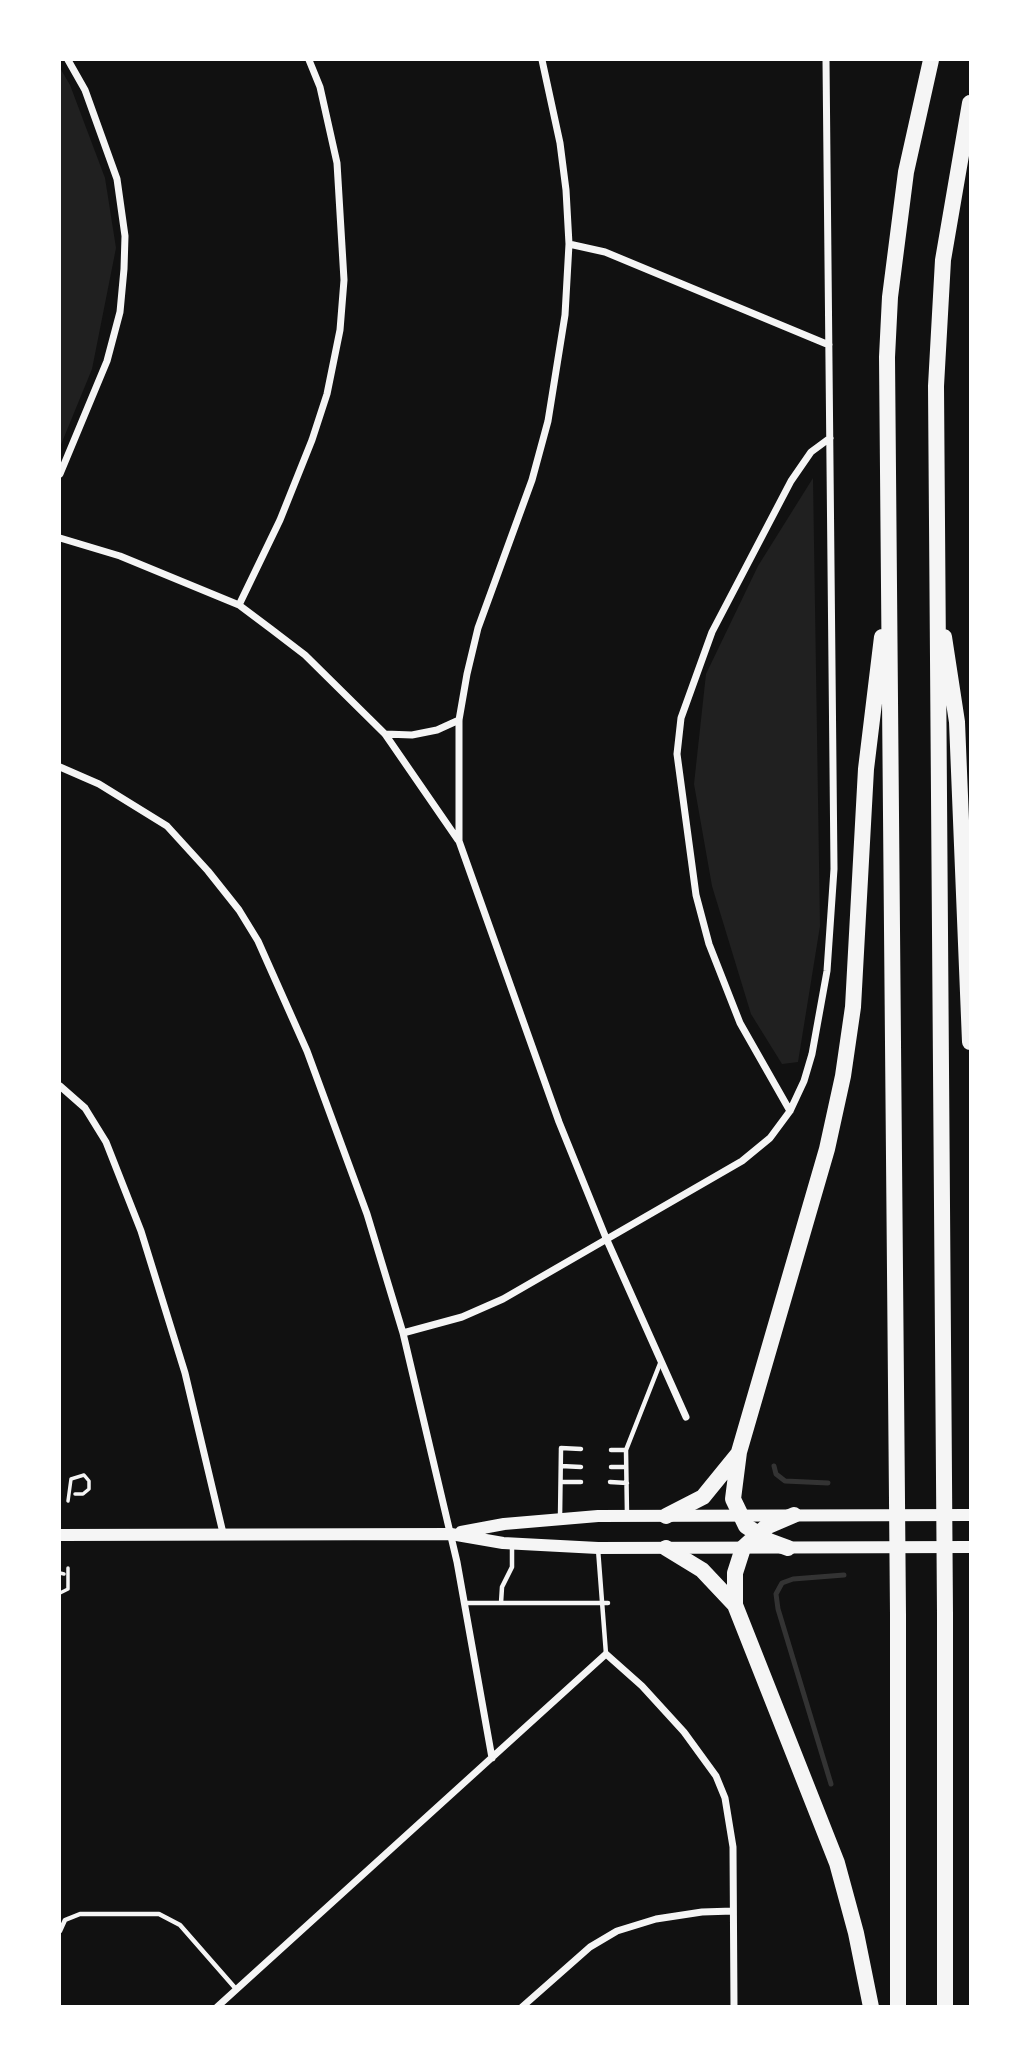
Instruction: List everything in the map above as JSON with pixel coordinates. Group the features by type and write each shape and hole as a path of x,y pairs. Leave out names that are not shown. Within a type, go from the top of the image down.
{"highway":[{"path":"898,2007 897,1451 886,424 890,298 906,172 931,60"},
{"path":"945,2007 944,1451 936,593 938,323 943,260 971,103"},
{"path":"788,1548 755,1534 738,1516 733,1499 739,1452 827,1149 843,1076 853,1007 866,769 877,664 889,593"},
{"path":"936,593 957,722 971,1042"},
{"path":"666,1516 703,1497 739,1452"},
{"path":"794,1515 755,1534 743,1548 735,1573 735,1605 837,1863 856,1933 871,2007"},
{"path":"666,1548 702,1570 735,1605"}],"main road":[{"path":"60,1535 451,1534 561,1518 971,1515"},
{"path":"451,1534 512,1544 598,1548 971,1547"}],"street":[{"path":"60,474 107,361 120,312 125,236 117,179 85,90 68,60"},
{"path":"239,605 280,520 312,440 327,394 340,330 344,280 337,163 320,87 309,60"},
{"path":"459,841 459,720 478,628 532,480 548,421 565,315 569,244 560,143 542,60"},
{"path":"403,1333 462,1317 503,1299 741,1161 770,1138 790,1111 813,1054 832,922 826,60"},
{"path":"569,244 606,252 829,345"},
{"path":"790,1111 740,1023 709,944 696,895 677,754 681,718 712,632 791,481 811,452 830,438"},
{"path":"60,538 120,556 239,605 305,655 385,734 459,841 559,1122 606,1238 686,1417"},
{"path":"385,734 412,735 437,730 459,720"},
{"path":"60,767 99,783 167,826 239,910 258,941 307,1051 367,1214 403,1333 451,1534 492,1758"},
{"path":"60,1086 85,1108 106,1142 141,1231 185,1373 223,1533"},
{"path":"217,2007 606,1654 642,1686 684,1732 716,1776 731,1819 734,2007"},
{"path":"522,2007 590,1947 617,1931 656,1919 702,1912 733,1912"}],"lane":[{"path":"627,1516 626,1450 661,1360"},
{"path":"561,1518 561,1448 580,1449"},
{"path":"611,1450 626,1450"},
{"path":"561,1466 580,1466"},
{"path":"611,1467 626,1467"},
{"path":"561,1482 582,1482"},
{"path":"610,1482 627,1483"},
{"path":"501,1603 502,1587 512,1567 512,1544"},
{"path":"598,1548 606,1654"},
{"path":"464,1603 604,1603"},
{"path":"60,1931 65,1920 80,1914 159,1913 180,1925 236,1989"}],"path":[{"path":"68,1502 69,1482 74,1476 84,1475 89,1481 89,1489 83,1494 75,1493"},
{"path":"60,1593 68,1589 68,1568"}],"shaded area":[{"path":"60,68 70,85 105,178 116,248 92,369 60,447"},
{"path":"813,478 820,926 798,1062 782,1064 751,1014 712,886 694,784 706,674 758,566"}],"waterway":[{"path":"774,1466 776,1474 785,1481 828,1483"},
{"path":"831,1784 778,1609 776,1594 782,1583 793,1579 844,1575"}]}
